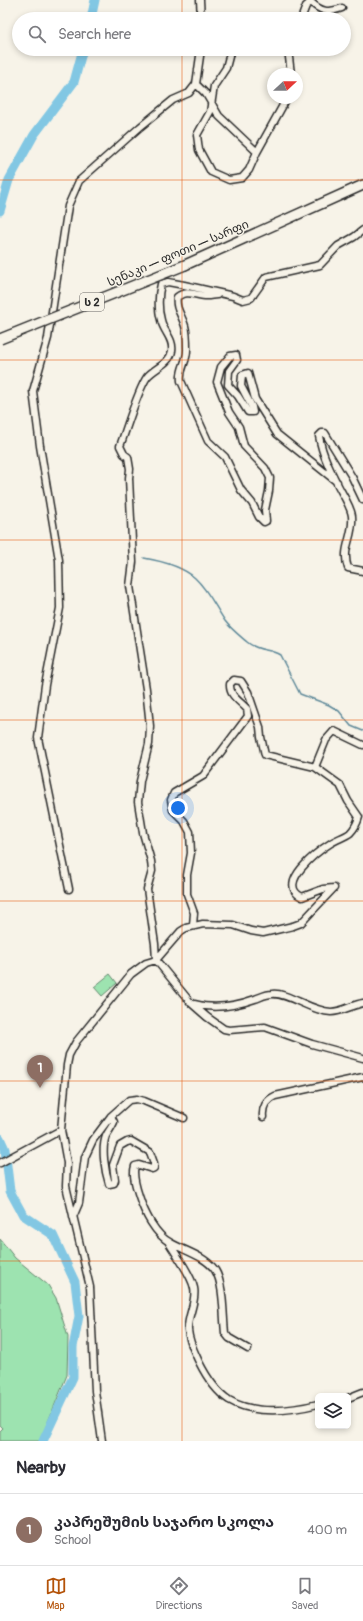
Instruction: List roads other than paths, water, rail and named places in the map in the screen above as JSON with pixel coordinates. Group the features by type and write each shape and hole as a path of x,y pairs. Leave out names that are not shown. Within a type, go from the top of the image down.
{"highway":[{"name":"სენაკი — ფოთი — სარფი","path":"0,339 185,265 363,185"}],"street":[{"path":"200,0 201,12"},
{"path":"304,12 310,1 318,9 332,12 342,8"},
{"path":"68,888 38,738 45,686 60,608 59,560 40,446 33,391 48,338 68,206 79,181 140,127 174,100 189,93 196,84 200,56"},
{"path":"229,56 226,68 214,86 210,112 197,135 199,150 211,172 229,180 242,178 249,170 257,152 284,104"},
{"path":"289,56 290,68"},
{"path":"196,84 206,94 219,116 257,152"},
{"path":"363,230 338,246 320,265 266,277 251,298 243,300 184,285 168,282 161,284 159,292 161,321 170,336 172,350 171,357 147,376 120,446 124,454 128,456 130,469 129,478 133,562 130,586 150,726 149,744 140,781 138,802 143,833 151,861 152,871 147,889 156,960 191,1003 224,1029 229,1030 265,1027 312,1044 363,1058"},
{"path":"221,294 206,296 188,292 177,297 176,303 176,307 185,325 187,347 187,359 180,373 181,381 208,441 225,457 241,490 252,503 260,519 264,522 266,521 265,510 270,478 265,468 244,446 239,428 229,412 217,382 221,367 230,356 236,355 237,360 228,374 227,382 229,388 238,396 248,412 253,412 252,407 241,386 242,375 248,373 254,399 277,434 337,482"},
{"path":"363,500 352,477 325,433 322,433 319,436 320,444 352,515 352,531 346,550 345,560 348,568 363,571"},
{"path":"102,1441 95,1391 90,1287 66,1186 66,1163 61,1130 69,1055 76,1042 95,1020 126,978 146,964 156,960 181,931 193,925 203,924 233,926 262,932 283,929 301,922 334,888 323,889 302,897 298,895 293,883 296,875 314,855 332,842 348,834 357,826 359,817 348,801 340,785 315,767 265,755 260,736 260,727 248,692 241,681 234,680 230,684 231,692 233,696 247,709 248,716 203,776 174,793 171,800 173,810 184,822 190,832 191,853 187,875 187,894 194,913 193,925"},
{"path":"315,767 326,740 334,730 363,745"},
{"path":"191,1003 217,1008 231,1006 274,993 314,1009 332,1012 363,1003"},
{"path":"263,1117 262,1111 269,1098 363,1077"},
{"path":"73,1218 79,1203 85,1157 93,1140 111,1116 129,1100 137,1099 184,1118"},
{"path":"111,1116 114,1122 106,1138 104,1153 105,1171 109,1184 115,1180 113,1165 120,1146 131,1141 150,1152 154,1163 154,1168 152,1169 140,1165 135,1166 135,1182 144,1210 152,1223 169,1243 190,1277 194,1287 195,1294 188,1328 189,1342 204,1372 216,1389 229,1400 258,1410 293,1408 315,1404"},
{"path":"0,1163 61,1130"},
{"path":"169,1243 198,1256 215,1270 220,1281 225,1332 228,1338 248,1349"},
{"path":"351,1397 363,1392"}],"waterway":[{"path":"92,12 95,0"},
{"path":"0,211 9,180 34,135 74,82 81,56"},
{"path":"144,558 171,565 190,574 204,588 225,621 235,632 251,645 280,655 300,694 329,705 339,711 351,726 363,731"},
{"path":"0,1138 5,1149 10,1191 23,1215 53,1235 75,1282 79,1316 73,1347 73,1377 43,1441"}],"place":[{"name":"კაპრეშუმის საჯარო სკოლა","path":"40,1088"}]}
